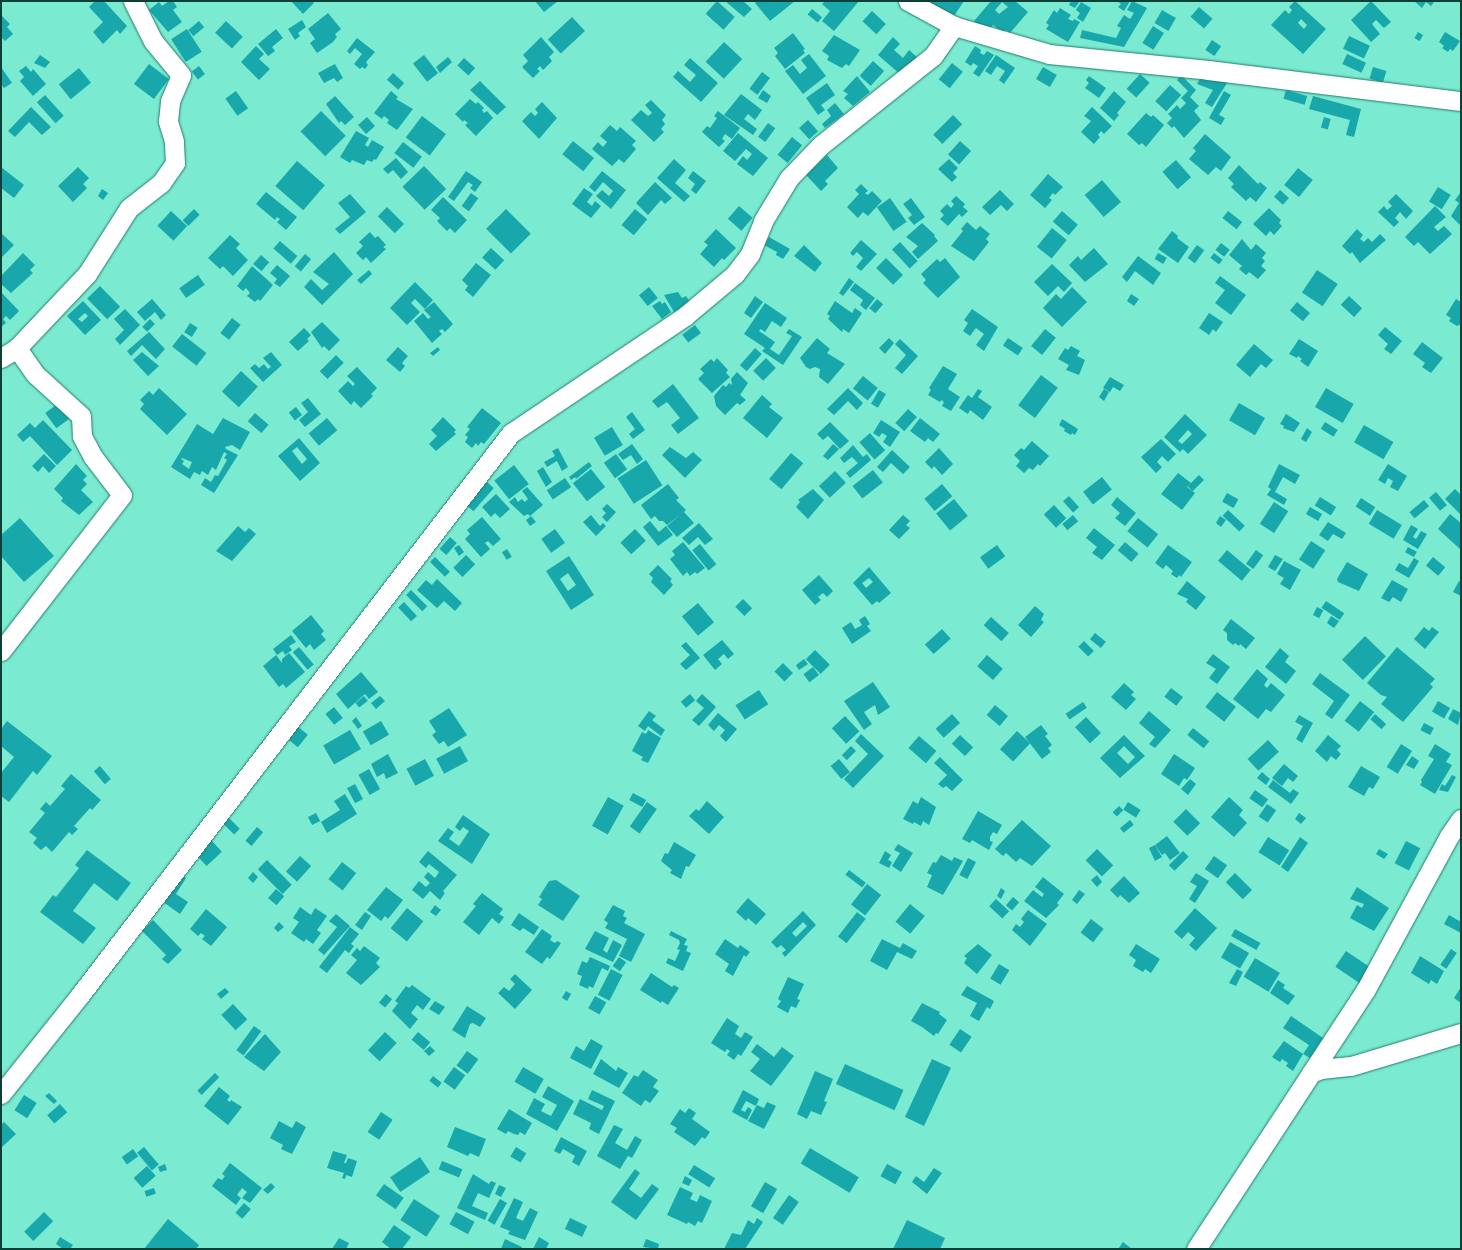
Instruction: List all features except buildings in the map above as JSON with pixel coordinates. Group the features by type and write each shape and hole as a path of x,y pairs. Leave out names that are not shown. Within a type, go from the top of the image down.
{"street":[{"path":"1,358 18,348 87,274 129,208 161,183 175,163 174,141 168,121 170,101 180,74 153,41 133,1"},
{"path":"908,1 954,26 1049,54 1208,70 1461,101"},
{"path":"1,1094 80,995 511,433 685,316 735,274 750,254 763,221 789,178 821,145 933,56 954,26"},
{"path":"1,650 122,495 92,457 82,436 81,416 35,374 18,348"},
{"path":"1196,1249 1366,991 1449,836 1461,818"},
{"path":"1312,1073 1321,1069 1351,1066 1461,1034"}]}
